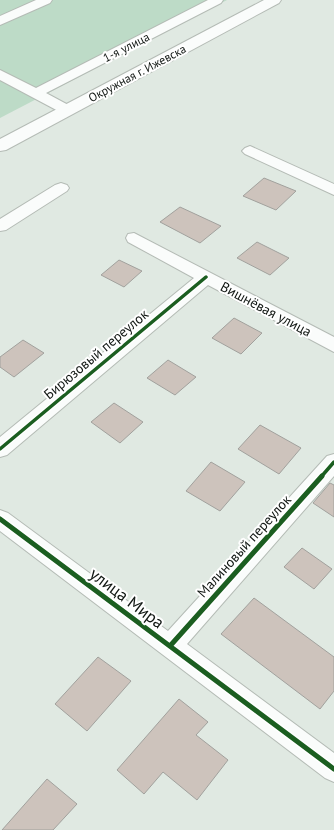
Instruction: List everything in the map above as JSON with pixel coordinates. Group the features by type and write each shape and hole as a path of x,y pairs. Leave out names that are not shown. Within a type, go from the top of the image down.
{"main road":[{"name":"Окружная г. Ижевска","path":"0,146 274,0"}],"street":[{"path":"0,21 46,0"},
{"name":"1-я улица","path":"36,93 217,0"},
{"path":"0,74 67,110"},
{"path":"250,151 334,190"},
{"path":"0,226 61,188"},
{"name":"Вишнёвая улица","path":"134,238 334,345"},
{"name":"Бирюзовый переулок","path":"0,449 206,277"},
{"name":"Малиновый переулок","path":"170,646 334,462"},
{"name":"улица Мира","path":"0,519 334,769"}],"green space":[{"path":"0,0 227,0 0,118"}],"building":[{"path":"264,178 296,191 276,210 243,196"},
{"path":"180,207 221,226 200,243 160,222"},
{"path":"257,242 289,258 270,275 237,258"},
{"path":"119,260 142,271 124,287 101,275"},
{"path":"234,318 262,333 241,354 212,338"},
{"path":"23,340 44,353 14,377 0,367 0,357"},
{"path":"168,360 196,377 175,395 147,378"},
{"path":"114,403 143,422 120,443 91,422"},
{"path":"260,425 301,448 279,474 238,449"},
{"path":"211,462 245,482 220,511 186,491"},
{"path":"330,483 334,485 334,517 313,503"},
{"path":"302,548 332,569 314,589 284,567"},
{"path":"254,598 334,657 334,691 320,709 221,634"},
{"path":"98,657 131,681 87,731 55,704"},
{"path":"179,699 208,722 196,735 228,760 197,800 163,772 144,794 117,770"},
{"path":"47,779 77,804 53,830 2,830"}],"cycle path":[{"path":"0,449 206,277"},
{"path":"170,646 334,462"},
{"path":"0,519 334,769"}]}
